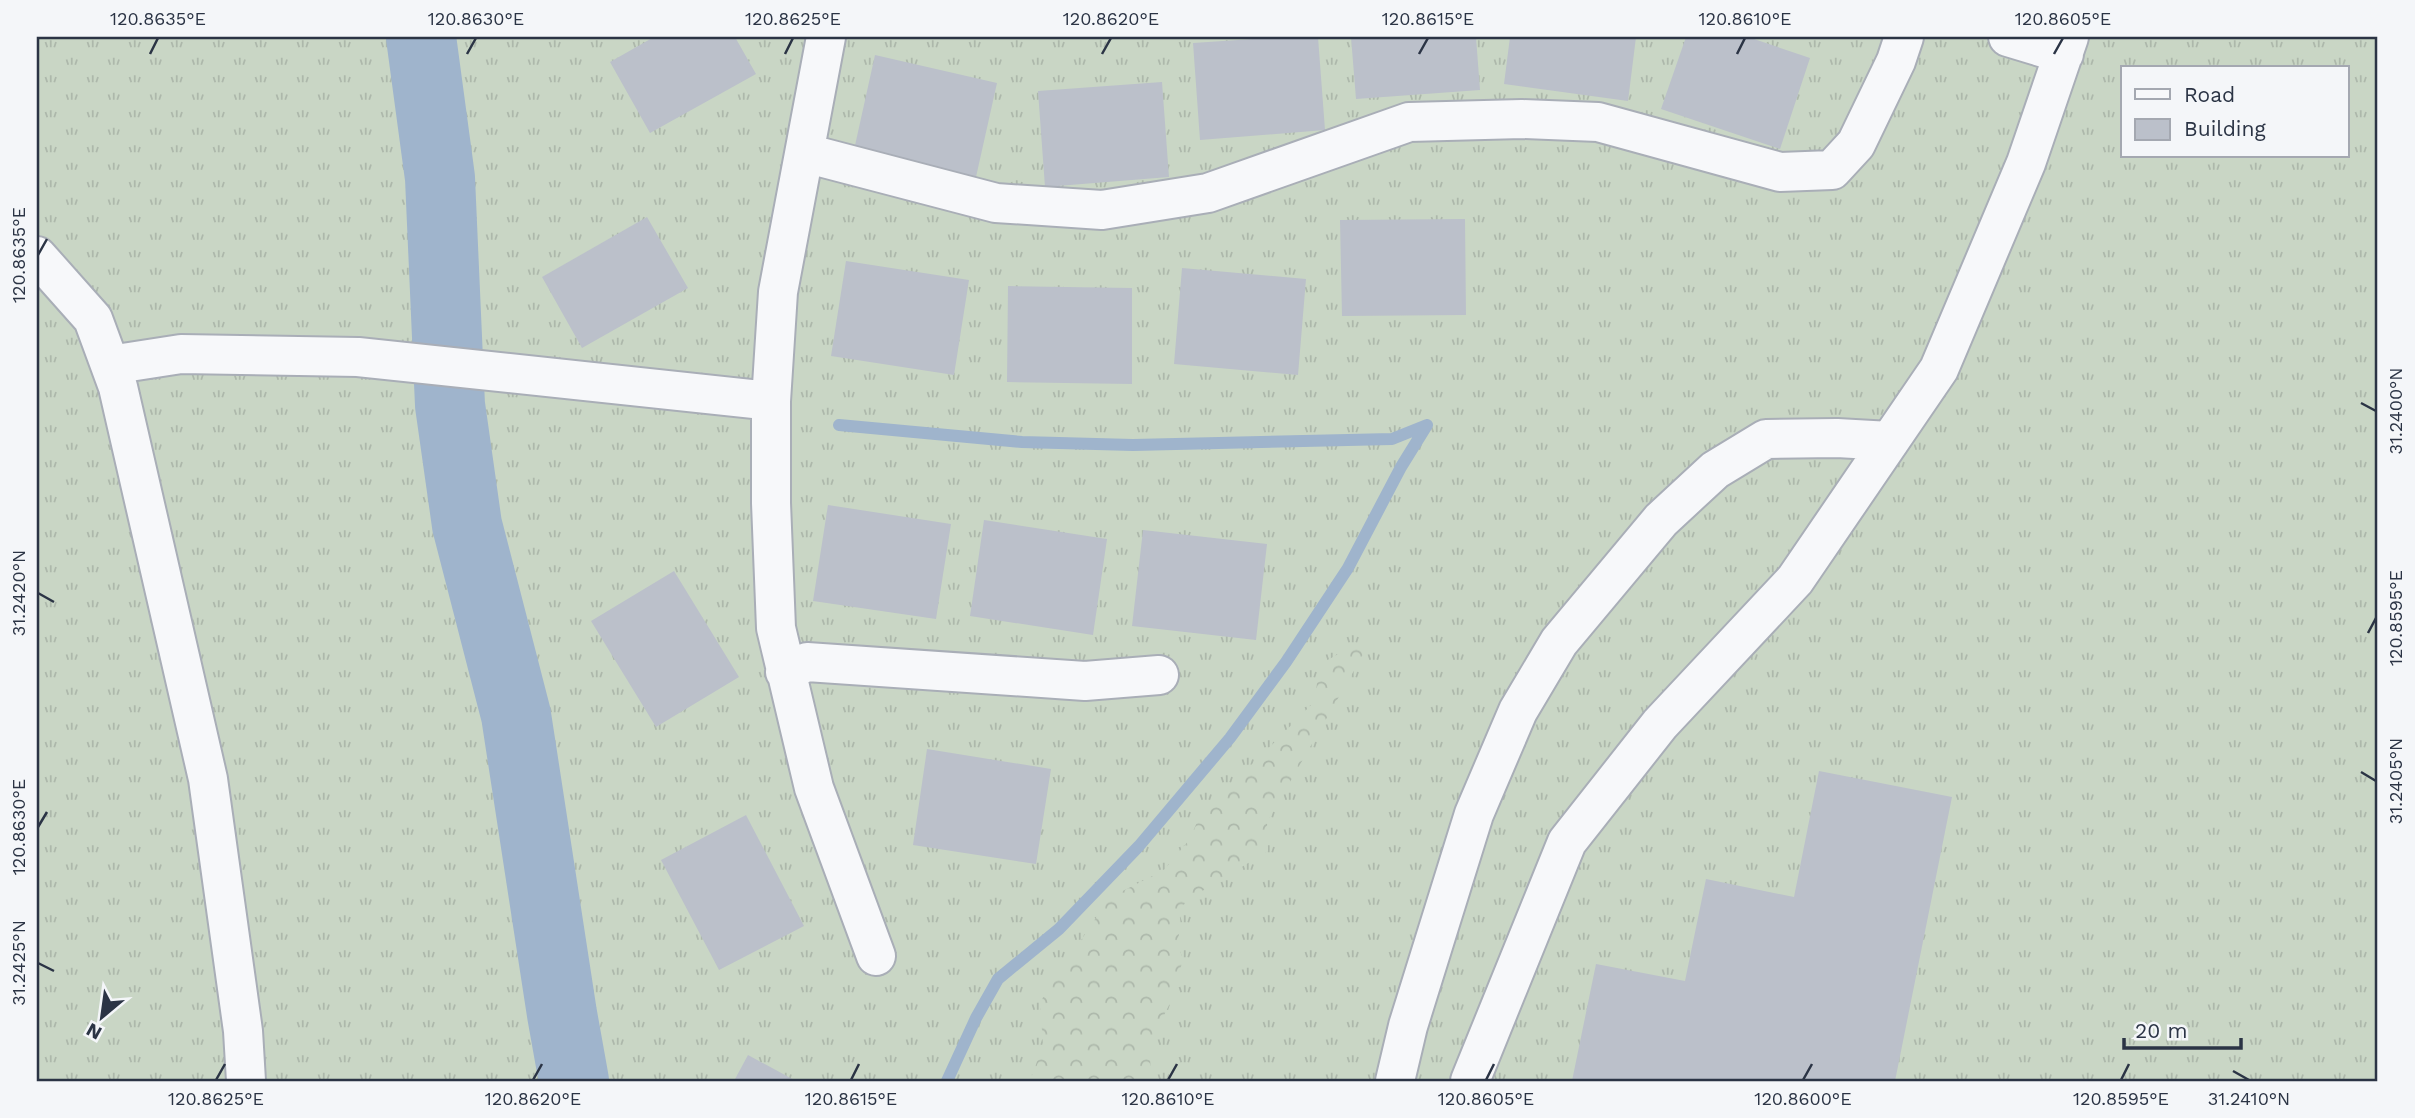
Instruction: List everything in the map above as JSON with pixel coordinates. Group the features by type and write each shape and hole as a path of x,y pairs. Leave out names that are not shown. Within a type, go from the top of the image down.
{"street":[{"path":"826,37 778,292 771,401 771,503 776,628 814,788 876,956"},
{"path":"805,153 996,204 1102,210 1208,193 1409,122 1521,119 1598,122 1780,172 1832,170 1856,144 1896,61 1904,37"},
{"path":"1470,1081 1567,842 1660,724 1795,580 1939,369 2026,163 2066,45 2008,37"},
{"path":"37,256 93,319 118,387 208,779 243,1031 246,1081"},
{"path":"110,365 181,354 358,357 771,401"},
{"path":"1395,1081 1408,1026 1474,814 1518,711 1559,642 1661,520 1715,470 1766,439 1837,438 1889,442"},
{"path":"785,671 807,662 1085,681 1159,676"}],"green space":[{"path":"37,37 2378,37 2378,1081 37,1081"},
{"path":"1361,641 1371,641 1267,822 1268,851 1189,899 1179,910 1181,926 1177,943 1183,959 1173,997 1149,1046 1151,1072 1146,1081 1030,1081 1043,1045 1040,1002 1109,898 1164,870 1189,840 1204,807 1260,757 1315,701 1319,665"}],"building":[{"path":"654,37 735,37 756,74 650,133 610,62"},
{"path":"1318,37 1325,130 1200,140 1193,43"},
{"path":"1351,37 1476,37 1480,90 1356,99"},
{"path":"1510,37 1636,37 1628,101 1504,84"},
{"path":"1686,37 1748,37 1810,58 1780,149 1661,109"},
{"path":"875,55 997,83 976,177 854,150"},
{"path":"1162,82 1169,177 1045,187 1038,91"},
{"path":"647,217 688,288 582,348 542,277"},
{"path":"1465,219 1466,315 1342,316 1340,220"},
{"path":"846,261 969,280 954,375 831,356"},
{"path":"1182,268 1306,279 1298,375 1174,364"},
{"path":"1008,286 1132,288 1132,384 1007,382"},
{"path":"828,505 951,524 936,619 813,601"},
{"path":"984,520 1107,539 1093,635 970,616"},
{"path":"1143,530 1267,544 1256,640 1132,626"},
{"path":"674,571 739,677 656,727 591,621"},
{"path":"927,749 1051,769 1036,864 913,845"},
{"path":"1819,771 1952,797 1895,1081 1572,1081 1596,964 1685,981 1706,879 1794,897"},
{"path":"746,815 804,926 719,970 661,860"},
{"path":"748,1055 796,1081 734,1081"}],"waterway":[{"path":"421,37 440,178 450,405 467,525 516,715 574,1081"},
{"path":"839,425 1022,442 1133,445 1392,439 1427,425"},
{"path":"947,1081 976,1018 998,979 1059,929 1139,846 1230,738 1286,662 1348,568 1401,467 1427,425"}]}
